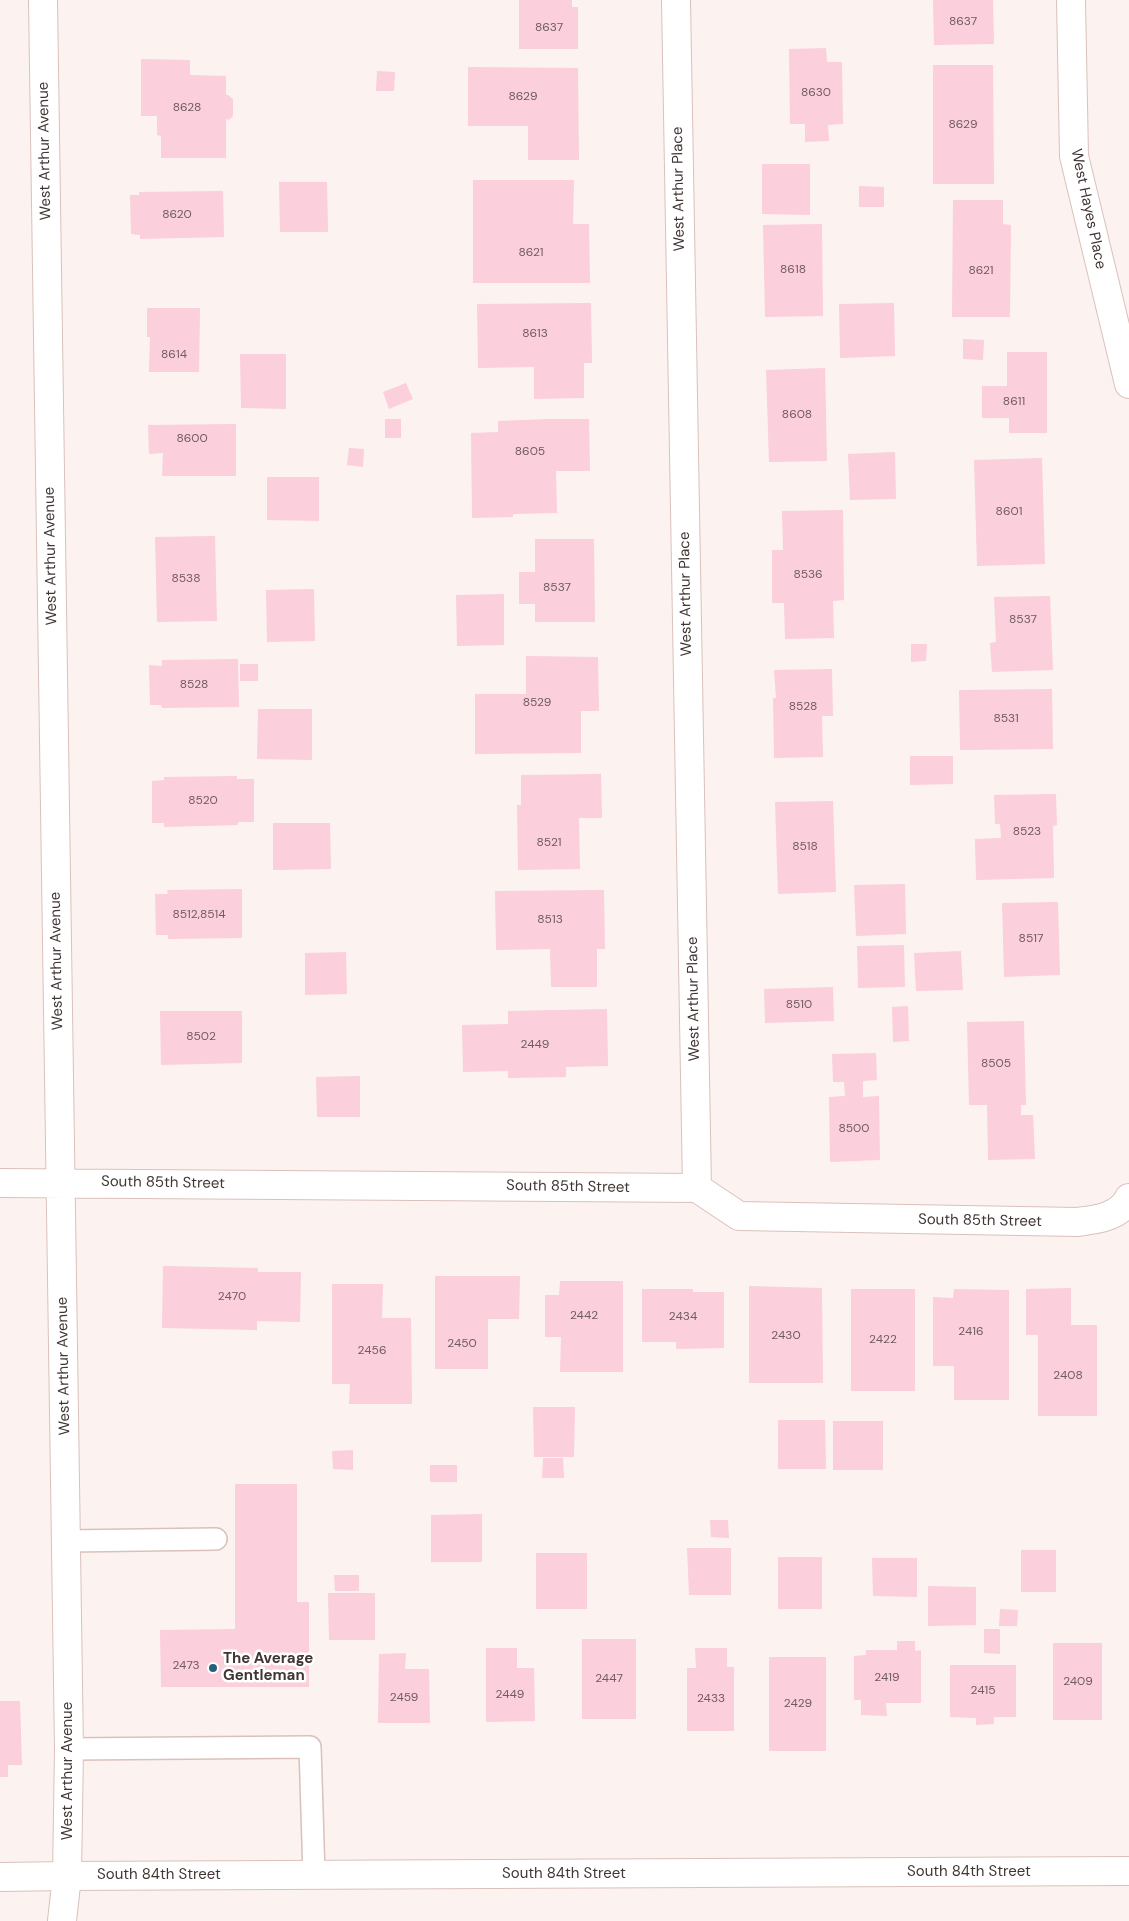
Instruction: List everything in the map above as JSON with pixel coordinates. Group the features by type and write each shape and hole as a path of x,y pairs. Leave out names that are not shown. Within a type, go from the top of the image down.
{"street":[{"name":"West Arthur Avenue","path":"43,0 67,1540 69,1749 67,1876 62,1921"},
{"name":"West Arthur Place","path":"676,0 697,1188"},
{"name":"West Hayes Place","path":"1071,0 1074,156 1129,384"},
{"name":"South 85th Street","path":"0,1183 697,1188 739,1216 1076,1222 1101,1219 1127,1202"},
{"name":"South 84th Street","path":"0,1877 1129,1871"}],"lane":[{"path":"67,1540 216,1539"},
{"path":"69,1749 310,1747 314,1875"}],"building":[{"path":"519,0 572,0 572,7 578,7 578,49 519,49"},
{"path":"933,0 993,0 994,44 934,45"},
{"path":"826,48 827,62 842,62 843,124 828,125 829,141 805,142 805,124 790,124 789,49"},
{"path":"141,59 190,60 190,75 226,76 226,95 233,99 233,116 229,120 226,119 226,158 161,158 161,136 157,135 157,116 141,116"},
{"path":"933,65 993,65 994,184 933,184"},
{"path":"468,67 578,68 579,160 528,160 528,126 468,126"},
{"path":"377,71 395,72 394,91 376,91"},
{"path":"762,164 810,164 810,215 762,214"},
{"path":"473,180 574,180 573,224 589,224 590,283 473,283"},
{"path":"279,182 327,182 328,232 280,232"},
{"path":"859,186 884,187 884,207 859,207"},
{"path":"223,191 224,237 140,239 140,235 131,234 130,195 139,195 139,192"},
{"path":"953,200 1003,200 1003,224 1011,225 1010,317 952,317"},
{"path":"822,224 823,316 765,317 763,225"},
{"path":"591,303 592,363 584,363 584,398 534,399 534,367 478,368 477,304"},
{"path":"894,303 895,356 840,358 839,304"},
{"path":"147,308 200,308 199,372 149,372 150,337 147,337"},
{"path":"963,339 984,340 983,360 963,359"},
{"path":"1007,352 1047,352 1047,433 1009,433 1009,418 982,418 982,386 1007,386"},
{"path":"240,354 286,354 286,409 241,408"},
{"path":"825,368 827,461 769,462 766,370"},
{"path":"406,383 413,399 389,409 383,392"},
{"path":"385,419 401,419 401,438 385,438"},
{"path":"589,419 590,471 556,471 557,513 513,514 513,517 472,518 471,433 498,432 498,421"},
{"path":"236,424 236,476 162,476 163,453 149,454 148,425"},
{"path":"349,448 364,449 363,467 347,465"},
{"path":"895,452 896,499 850,500 848,454"},
{"path":"1042,458 1045,564 977,566 974,460"},
{"path":"267,477 319,477 319,521 267,520"},
{"path":"843,510 844,600 833,601 834,638 785,639 784,603 772,603 772,550 783,550 782,511"},
{"path":"215,536 217,621 157,622 155,537"},
{"path":"535,539 594,539 595,622 535,622 535,604 519,604 519,572 535,572"},
{"path":"314,589 315,641 267,642 266,590"},
{"path":"504,594 504,645 457,646 456,595"},
{"path":"1050,596 1053,670 992,672 990,643 996,642 994,597"},
{"path":"911,644 927,644 926,661 911,662"},
{"path":"526,656 598,657 599,711 581,711 581,753 475,754 475,694 526,694"},
{"path":"238,659 239,707 162,708 161,705 150,705 149,665 162,666 162,660"},
{"path":"240,664 258,664 258,681 240,681"},
{"path":"832,669 833,716 822,716 823,757 774,758 773,698 776,698 774,670"},
{"path":"1052,689 1053,749 960,750 959,690"},
{"path":"258,709 312,709 312,760 257,759"},
{"path":"910,756 953,756 953,784 910,785"},
{"path":"601,774 602,818 579,818 580,869 518,870 517,805 521,805 521,775"},
{"path":"237,776 237,779 254,779 254,822 238,822 238,825 164,827 164,823 152,823 152,781 164,780 164,777"},
{"path":"1056,794 1057,825 1053,826 1054,878 976,880 975,839 1001,838 1000,824 995,824 994,795"},
{"path":"833,801 836,892 778,894 775,802"},
{"path":"273,823 330,823 331,869 273,870"},
{"path":"905,884 906,934 856,936 854,885"},
{"path":"242,889 242,938 168,939 168,935 156,935 155,894 168,894 167,890"},
{"path":"604,890 605,949 597,949 597,987 551,987 550,949 496,950 495,891"},
{"path":"1058,902 1060,975 1004,977 1002,903"},
{"path":"904,945 905,987 858,988 857,946"},
{"path":"961,951 963,990 916,991 914,953"},
{"path":"346,952 347,994 305,995 305,953"},
{"path":"833,987 834,1021 765,1023 764,989"},
{"path":"908,1006 909,1041 893,1042 892,1007"},
{"path":"607,1009 608,1066 566,1067 566,1077 508,1078 508,1071 463,1072 462,1025 508,1024 508,1011"},
{"path":"160,1011 242,1011 242,1063 161,1065"},
{"path":"1024,1021 1026,1105 1021,1105 1021,1115 1033,1115 1035,1159 988,1160 987,1105 969,1105 967,1022"},
{"path":"876,1053 877,1080 863,1081 863,1097 879,1096 880,1160 830,1162 829,1097 845,1096 844,1082 833,1082 832,1054"},
{"path":"360,1076 360,1117 317,1117 316,1077"},
{"path":"163,1266 258,1268 258,1272 301,1272 300,1322 257,1321 257,1330 162,1328"},
{"path":"435,1276 520,1276 519,1319 488,1319 488,1369 435,1369"},
{"path":"560,1281 623,1281 623,1372 560,1372 561,1337 545,1337 545,1295 559,1295"},
{"path":"332,1284 383,1284 382,1318 411,1318 412,1404 349,1404 350,1384 332,1384"},
{"path":"749,1286 822,1288 823,1383 749,1383"},
{"path":"1071,1288 1071,1325 1097,1325 1097,1416 1038,1416 1038,1335 1026,1335 1026,1289"},
{"path":"642,1289 693,1289 693,1292 724,1292 724,1348 676,1349 676,1342 642,1342"},
{"path":"851,1289 915,1289 915,1391 851,1391"},
{"path":"954,1289 1009,1290 1009,1400 954,1400 954,1366 933,1366 933,1297 953,1298"},
{"path":"533,1407 575,1407 574,1457 534,1457"},
{"path":"778,1420 825,1420 826,1469 778,1469"},
{"path":"833,1421 883,1421 883,1470 833,1470"},
{"path":"353,1450 353,1470 333,1469 332,1451"},
{"path":"543,1458 563,1458 564,1478 542,1478"},
{"path":"430,1465 457,1465 457,1482 430,1482"},
{"path":"235,1484 297,1484 297,1602 309,1602 309,1687 161,1687 160,1630 235,1629"},
{"path":"482,1514 482,1562 431,1562 431,1515"},
{"path":"710,1520 728,1520 729,1538 711,1537"},
{"path":"687,1548 731,1548 731,1595 689,1595"},
{"path":"1021,1550 1056,1550 1056,1592 1021,1592"},
{"path":"536,1553 587,1553 587,1609 536,1609"},
{"path":"778,1557 822,1557 822,1609 778,1609"},
{"path":"872,1558 917,1558 917,1597 873,1596"},
{"path":"334,1575 359,1575 359,1591 335,1591"},
{"path":"928,1586 976,1587 976,1625 928,1626"},
{"path":"328,1593 375,1593 375,1640 329,1640"},
{"path":"1000,1609 1018,1610 1017,1626 999,1626"},
{"path":"984,1629 1000,1629 1000,1654 984,1653"},
{"path":"582,1639 636,1639 636,1719 582,1719"},
{"path":"897,1641 915,1641 915,1651 921,1650 921,1703 886,1703 887,1716 861,1715 861,1700 854,1700 854,1656 866,1655 866,1650 897,1650"},
{"path":"1053,1643 1102,1643 1102,1720 1053,1720"},
{"path":"486,1648 517,1648 517,1668 534,1668 535,1721 486,1722"},
{"path":"695,1648 727,1648 727,1667 734,1667 734,1731 687,1731 687,1668 696,1668"},
{"path":"406,1653 405,1669 429,1669 430,1723 378,1723 379,1654"},
{"path":"769,1657 826,1657 826,1751 769,1751"},
{"path":"950,1665 1016,1665 1016,1717 994,1717 994,1724 976,1725 976,1718 950,1717"},
{"path":"0,1701 20,1701 22,1765 8,1765 8,1777 0,1777"}],"place":[{"name":"The Average Gentleman","path":"213,1668"}]}
